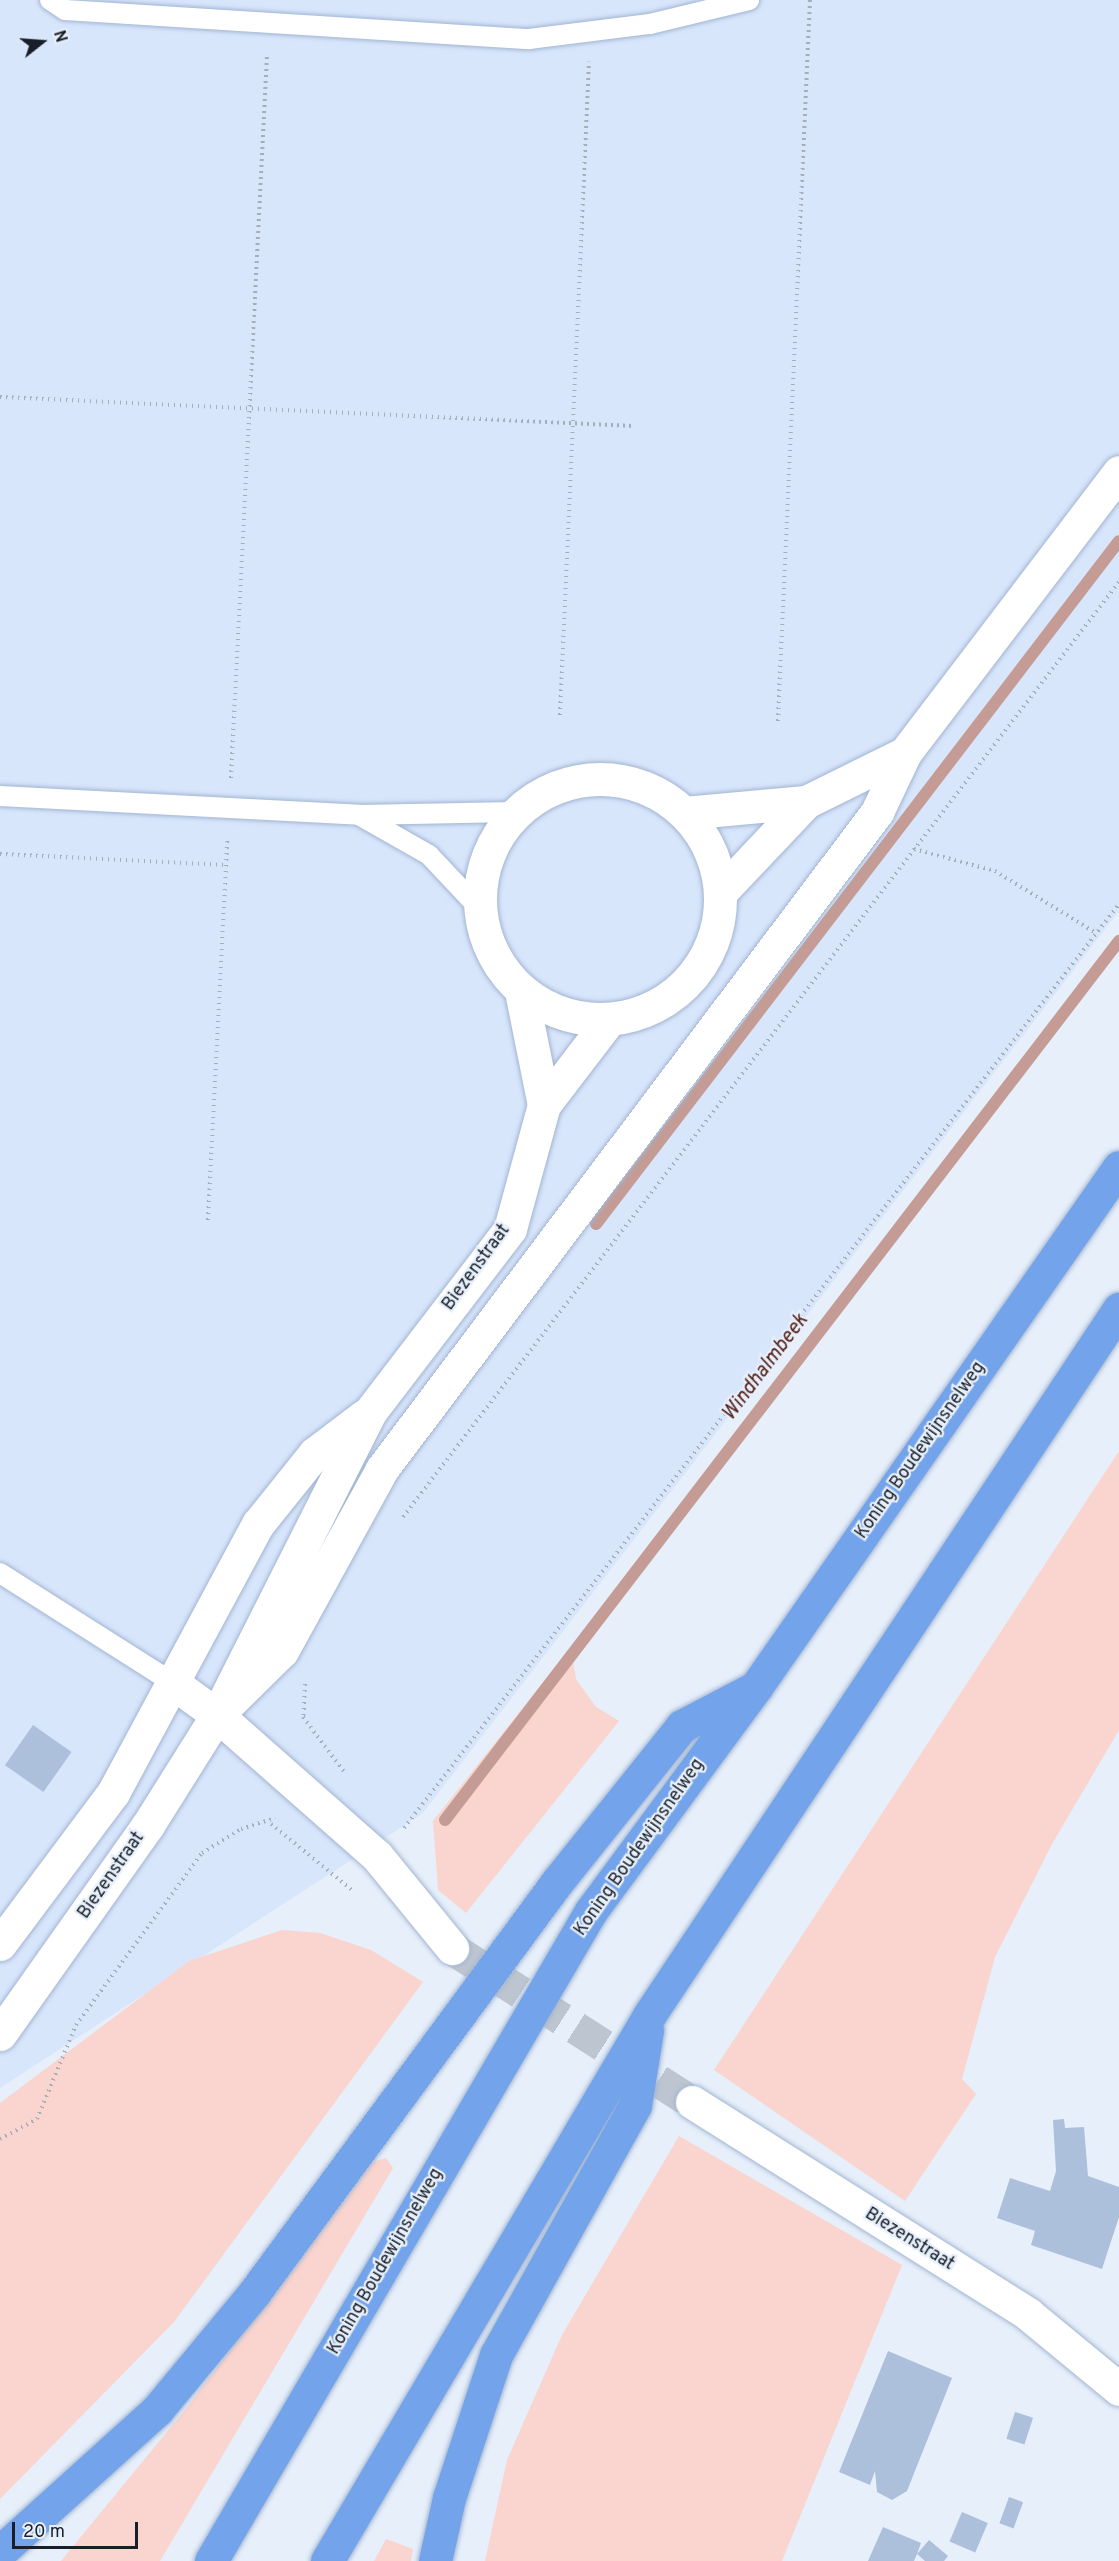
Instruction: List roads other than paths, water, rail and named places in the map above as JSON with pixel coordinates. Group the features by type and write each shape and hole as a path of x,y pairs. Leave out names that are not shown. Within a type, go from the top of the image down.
{"highway":[{"name":"Koning Boudewijnsnelweg","path":"211,2561 591,1911 756,1687 1119,1167"},
{"path":"327,2561 650,2014 1119,1309"},
{"path":"0,2552 32,2526 157,2410 254,2293 557,1882 682,1726 756,1687"},
{"path":"435,2561 449,2498 496,2355 635,2105 650,2014"}],"street":[{"path":"218,1715 282,1651 382,1469 877,812 905,753 1119,472"},
{"path":"721,892 806,802 905,753"},
{"path":"582,780 619,780 654,791 684,813 703,836 721,892 717,930 696,971 678,993 645,1012 609,1020 567,1015 521,990 486,939 479,909 482,873 495,840 517,812 547,790 582,780"},
{"path":"684,813 806,802"},
{"name":"Biezenstraat","path":"521,990 544,1105"},
{"name":"Biezenstraat","path":"0,2034 148,1825 218,1715 370,1412 510,1228 544,1105 609,1020"},
{"name":"Biezenstraat","path":"0,1944 113,1793 258,1524 314,1454 370,1412"},
{"path":"173,1683 218,1715 377,1856 452,1948"},
{"name":"Biezenstraat","path":"692,2102 1028,2314 1119,2389"}],"lane":[{"path":"50,0 64,10 529,39 590,33 749,0"},
{"path":"0,796 229,806 359,815 517,812"},
{"path":"359,815 429,855 479,909"},
{"path":"0,1573 173,1683"},
{"path":"14,2561 32,2526"}],"waterway":[{"path":"596,1224 1119,541"},
{"name":"Windhalmbeek","path":"445,1820 1119,941"}],"tunnel":[{"path":"452,1948 692,2102"}]}
